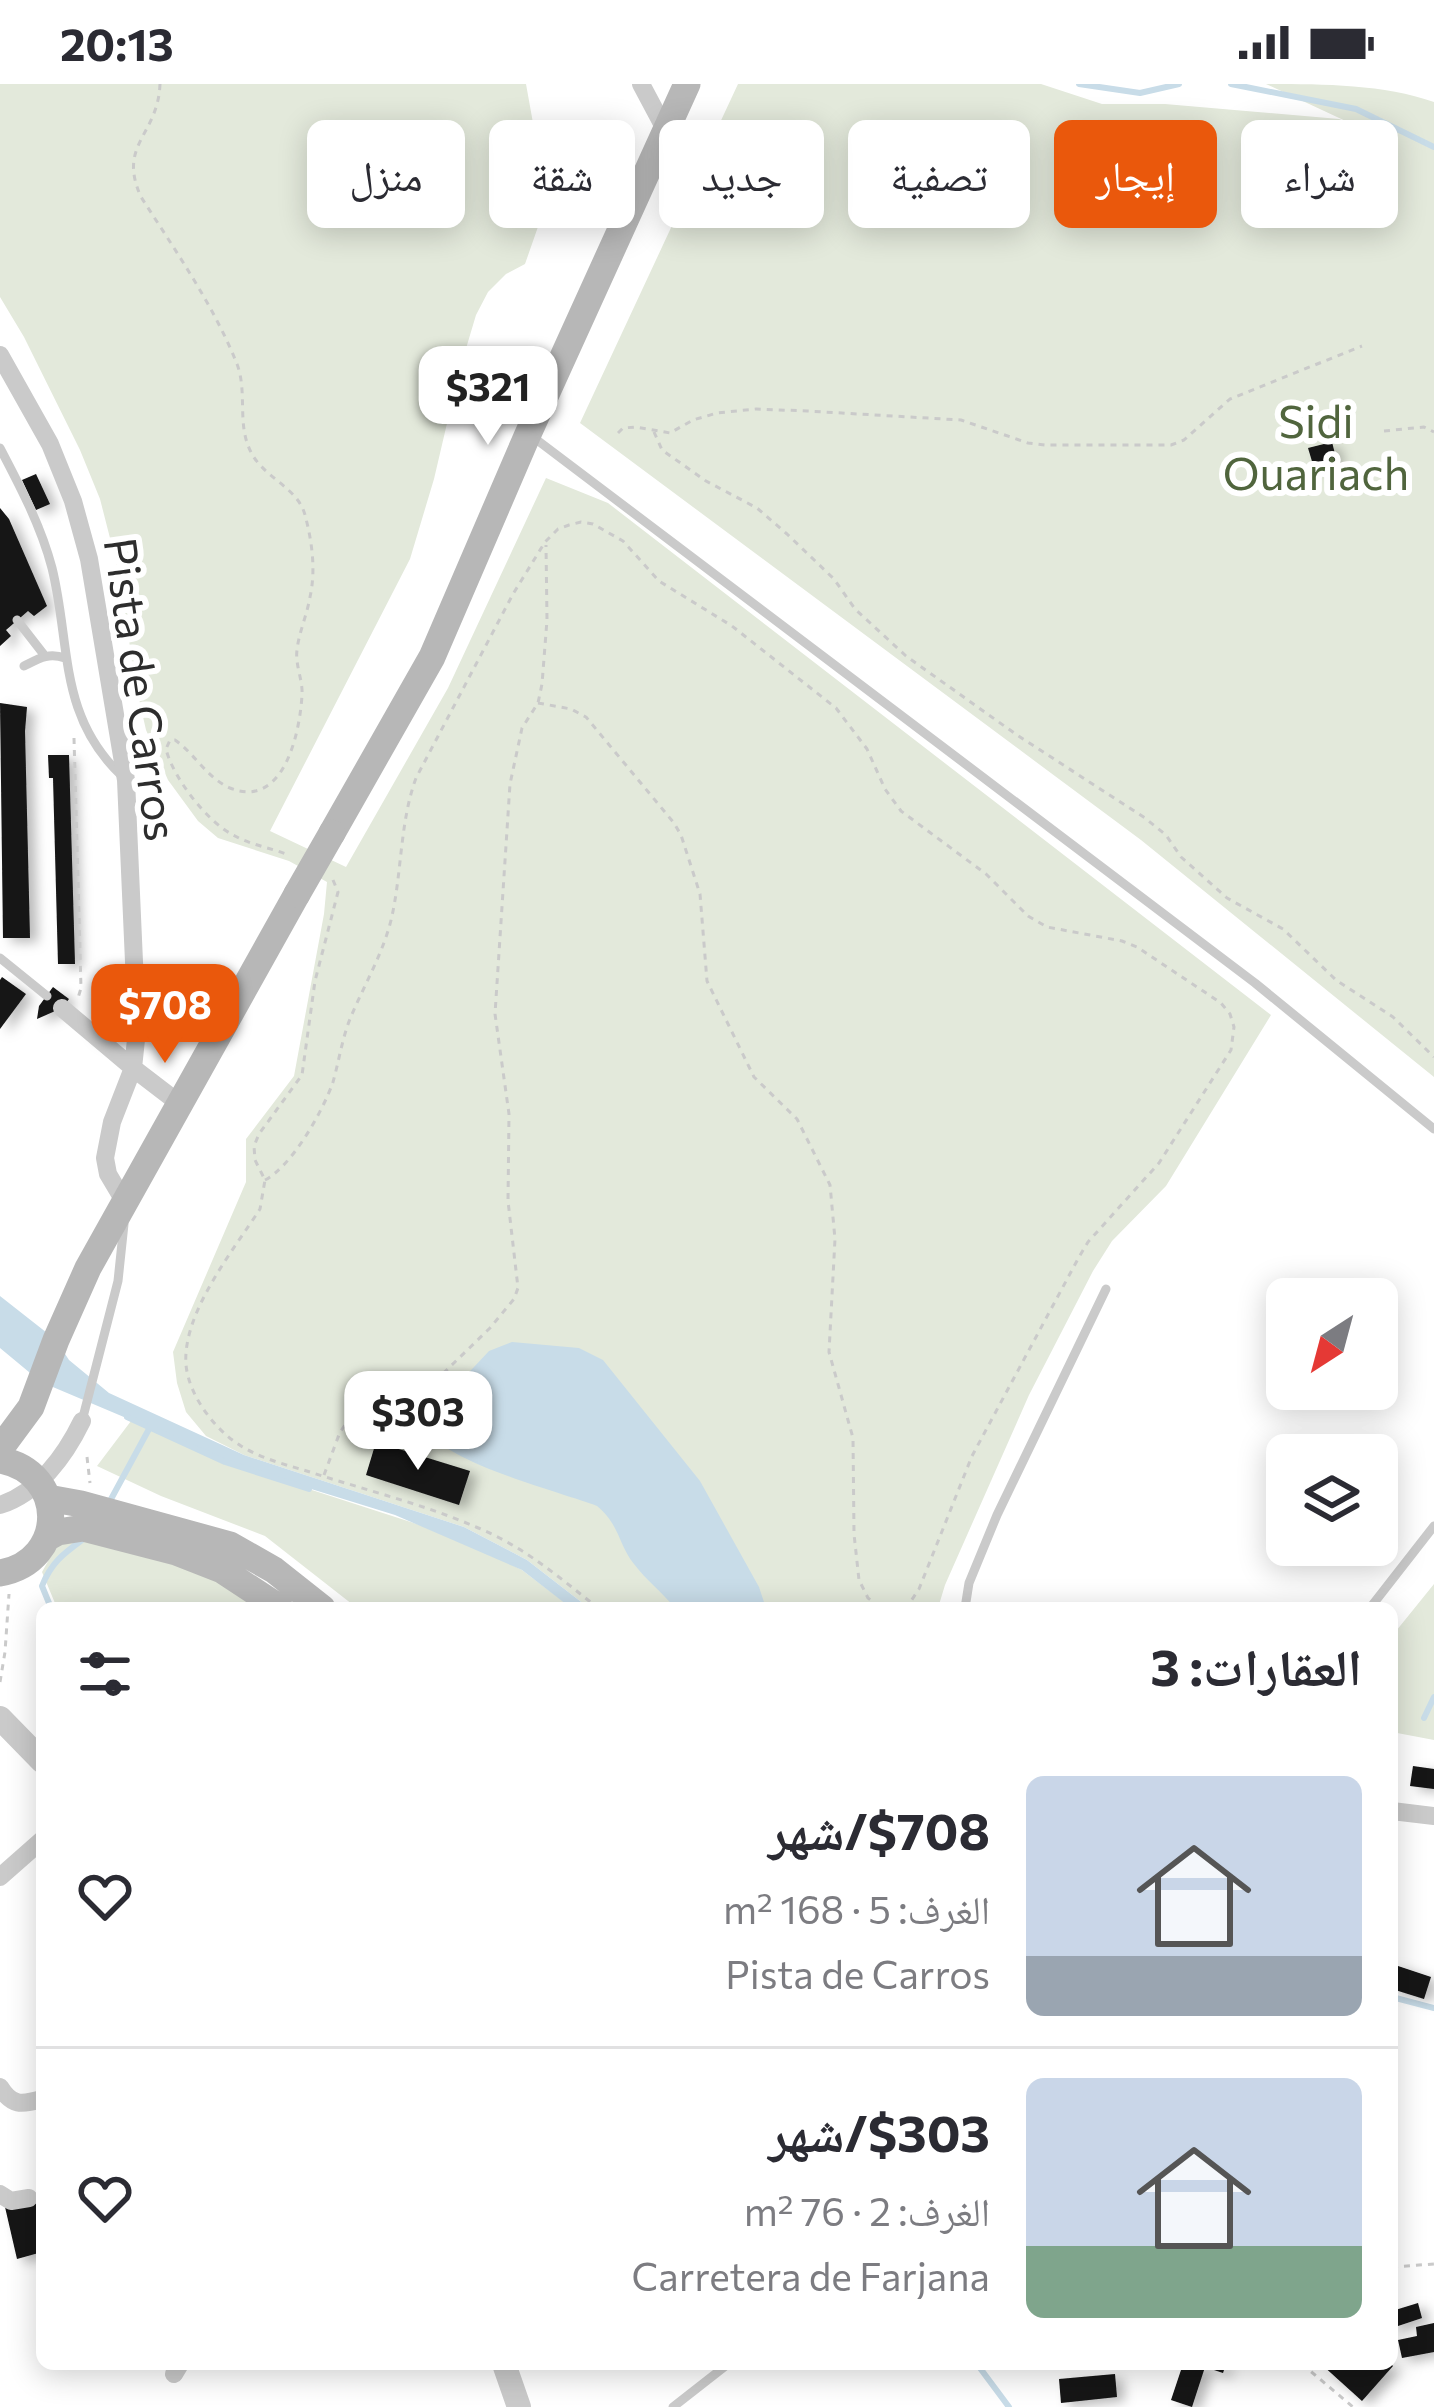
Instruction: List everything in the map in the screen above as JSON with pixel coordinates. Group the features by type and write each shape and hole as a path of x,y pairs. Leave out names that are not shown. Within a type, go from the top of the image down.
{"main road":[{"path":"671,120 687,84"},
{"path":"0,1449 31,1407 88,1268 124,1201 432,657 659,146"},
{"path":"0,1573 32,1559 51,1525 40,1485 31,1407"},
{"path":"0,1460 21,1466 40,1485 95,1520 181,1542 230,1545 314,1602"},
{"path":"47,1538 95,1520"},
{"path":"181,1542 271,1602"}],"street":[{"path":"641,84 660,120"},
{"name":"Pista de Carros","path":"0,355 50,443 73,501 89,560 126,780 137,1030 133,1068 112,1122 105,1158 108,1174 124,1201"},
{"path":"60,1006 181,1104"},
{"name":"Pista de Carros","path":"0,1504 40,1485 84,1416"},
{"path":"0,1718 36,1754"},
{"path":"1398,1812 1434,1816"},
{"path":"0,1877 36,1845"},
{"path":"0,2086 10,2101 36,2100"},
{"path":"0,2194 11,2201 29,2198"},
{"path":"506,2370 519,2407"}],"lane":[{"path":"528,434 1256,983 1434,1129"},
{"path":"0,448 44,540 64,658 90,737 126,780"},
{"path":"17,620 44,656"},
{"path":"23,667 44,656 64,658"},
{"path":"0,958 60,1006"},
{"name":"Pista de Carros","path":"84,1416 118,1281 124,1201"},
{"path":"966,1602 997,1515 1106,1289"},
{"path":"1375,1602 1434,1526"},
{"path":"673,2407 720,2370"}],"path":[{"path":"160,84 157,110 134,155 133,180 234,357 242,381 243,426 250,451 304,511 313,576 297,646 302,690 297,729 290,757 279,775 268,785 244,791 214,778 176,740 170,740 166,749 173,770 216,824 242,840 288,854"},
{"path":"618,433 636,427 670,433 717,413 756,409 962,420 1045,445 1171,445 1184,440 1230,399 1362,346"},
{"path":"1384,431 1424,427 1434,432"},
{"path":"654,431 662,450 757,508 787,534 834,579 855,609 906,656 1145,818 1227,898 1283,929 1336,980 1394,1017 1434,1057"},
{"path":"265,1180 289,1160 329,1092 349,1023 387,934 416,778 545,542 558,530 581,522 593,524 623,541 659,581 732,626 836,709 867,749 901,812 986,874 1028,916 1047,927 1137,947 1222,1003 1230,1014 1235,1038 1231,1051 1159,1163 1079,1257 972,1456 919,1589 909,1602"},
{"path":"323,1476 348,1421 425,1391 490,1328 518,1288 508,1202 506,1084 495,1014 506,811 515,752 542,684 547,620 545,542"},
{"path":"538,703 586,717 674,823 696,876 706,981 754,1077 797,1119 824,1171 835,1239 829,1352 854,1438 859,1580 873,1602"},
{"path":"60,1006 81,988 74,728"},
{"path":"328,874 338,892 315,981 302,1075 254,1146 265,1180 260,1209 209,1289 190,1334 189,1382 218,1426 242,1447 473,1525 544,1564 591,1602"},
{"path":"358,1416 409,1440 415,1437 420,1417 412,1399"},
{"path":"1398,2267 1434,2264"},
{"path":"1309,2370 1353,2407"}],"green space":[{"path":"0,84 526,84 532,120 489,120 489,228 538,228 525,264 488,292 476,315 410,559 270,831 346,867 448,688 546,478 608,503 1271,1015 1166,1186 1112,1241 1093,1271 1029,1395 940,1602 581,1602 527,1560 464,1527 244,1455 206,1436 186,1412 173,1352 246,1182 246,1139 294,1076 327,882 289,861 218,838 198,821 168,780 146,730 121,581 100,499 24,337 0,297"},
{"path":"738,84 1041,84 1102,104 1165,104 1339,119 1241,120 1241,228 1398,228 1398,120 1343,120 1266,84 1373,88 1434,102 1434,1077 1141,840 580,423 671,228 824,228 824,120 721,120"},
{"path":"131,1421 225,1462 454,1536 522,1570 564,1602 349,1602 265,1536 97,1466"},
{"path":"86,1532 215,1578 247,1602 54,1602 42,1572 56,1547"},
{"path":"1434,1584 1434,1740 1398,1733 1398,1629"}],"water":[{"path":"0,1296 56,1340 69,1360 109,1393 244,1455 464,1527 527,1560 581,1602 563,1602 522,1570 395,1515 247,1469 41,1382 0,1348"},
{"path":"512,1342 579,1348 603,1360 700,1481 764,1602 669,1602 634,1564 597,1506 475,1463 435,1439 425,1426 430,1414 489,1351"}],"building":[{"name":"Sidi Ouariach","path":"1332,442 1337,462 1314,468 1308,448"},
{"path":"36,474 50,504 36,510 22,480"},
{"path":"0,508 47,606 34,616 28,611 6,630 11,636 0,646"},
{"path":"0,703 27,707 30,938 3,938"},
{"path":"48,755 69,755 75,964 58,964 53,778 49,778"},
{"path":"0,980 26,994 0,1029"},
{"path":"53,987 69,999 62,1008 37,1019 39,1006"},
{"path":"376,1442 470,1471 459,1505 366,1475"},
{"path":"1413,1766 1434,1769 1434,1789 1410,1786"},
{"path":"1398,1966 1431,1977 1424,1999 1398,1991"},
{"path":"36,2200 36,2254 17,2259 5,2207"},
{"path":"1418,2303 1422,2318 1398,2326 1398,2309"},
{"path":"1434,2323 1434,2352 1402,2358 1398,2340 1417,2336 1416,2327"},
{"path":"1181,2370 1204,2370 1192,2407 1171,2400"},
{"path":"1328,2370 1389,2370 1362,2401"},
{"path":"1115,2374 1117,2397 1061,2403 1059,2379"}],"waterway":[{"path":"1079,84 1140,93 1179,84"},
{"path":"1231,84 1356,109 1434,147"},
{"path":"127,1417 225,1462 309,1489"},
{"path":"110,1501 149,1429"},
{"path":"49,1602 42,1586 46,1578 58,1560 82,1540"},
{"path":"1424,1718 1434,1697"},
{"path":"1398,1999 1434,2008"},
{"path":"981,2370 1009,2407"}]}
